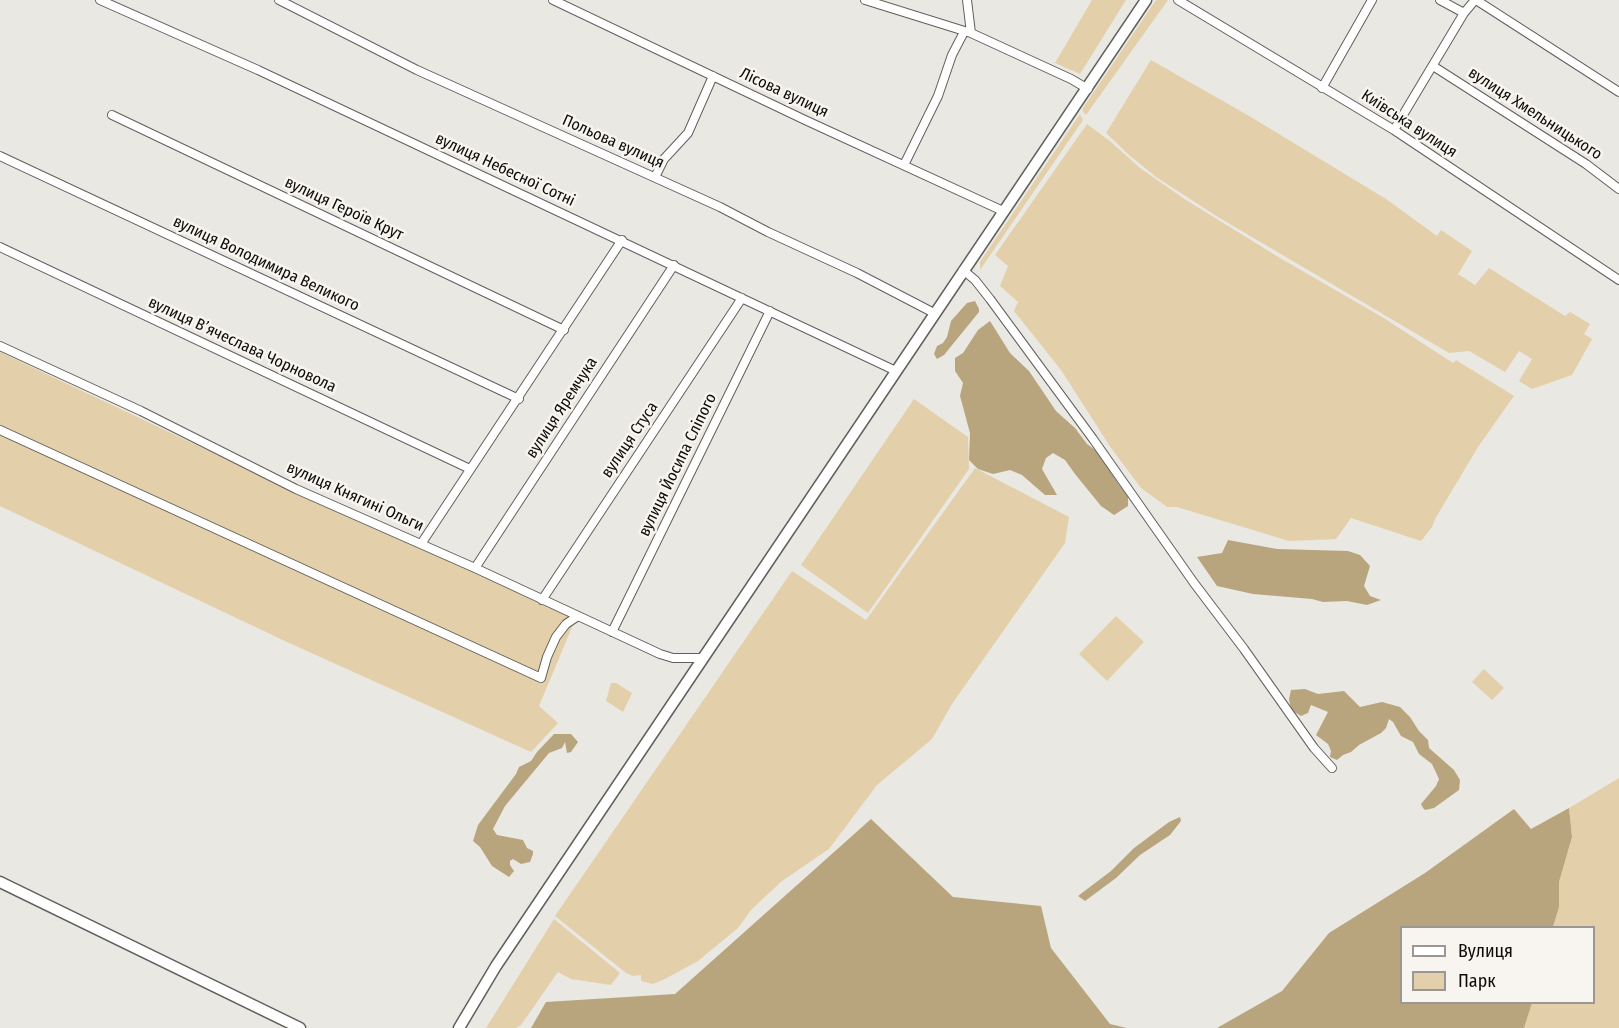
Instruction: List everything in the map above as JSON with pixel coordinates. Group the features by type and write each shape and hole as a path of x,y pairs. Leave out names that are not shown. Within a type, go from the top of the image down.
{"main road":[{"path":"459,1028 496,966 1146,0"},
{"path":"0,882 300,1028"}],"street":[{"name":"вулиця Небесної Сотні","path":"100,0 258,70 372,126 622,240 896,371"},
{"name":"Польова вулиця","path":"279,0 417,70 656,177 857,273 934,313"},
{"name":"Лісова вулиця","path":"553,0 1003,211"},
{"path":"865,0 968,33 1071,79 1088,89"},
{"path":"904,165 938,96 952,55 968,33 967,0"},
{"name":"Київська вулиця","path":"1178,0 1394,130 1619,280"},
{"path":"1322,88 1372,0"},
{"path":"1440,0 1464,13"},
{"path":"1394,130 1464,13 1475,0 1619,92"},
{"name":"вулиця Хмельницького","path":"1433,66 1586,164 1619,189"},
{"path":"656,177 664,159 688,133 713,76"},
{"name":"вулиця Героїв Крут","path":"112,115 564,330"},
{"name":"вулиця Володимира Великого","path":"0,156 519,399"},
{"path":"421,544 622,240"},
{"name":"вулиця Вʼячеслава Чорновола","path":"0,247 471,469"},
{"name":"вулиця Яремчука","path":"475,568 674,265"},
{"path":"963,270 975,280 990,299 1314,748 1332,768"},
{"name":"вулиця Стуса","path":"542,600 742,298"},
{"name":"вулиця Йосипа Сліпого","path":"612,632 770,311"},
{"name":"вулиця Княгині Ольги","path":"0,346 141,411 296,489 475,568 660,654 673,658 703,658"},
{"path":"0,430 541,678 556,637 566,624 578,616"}],"green space":[{"path":"1092,0 1126,0 1080,74 1055,63"},
{"path":"1156,0 1168,0 1086,115 1083,108"},
{"path":"1151,60 1251,117 1386,199 1437,236 1441,230 1472,251 1458,274 1475,285 1489,268 1565,316 1570,312 1590,324 1584,334 1592,339 1572,375 1532,389 1519,381 1532,359 1519,351 1505,372 1469,351 1449,353 1218,217 1156,177 1106,133"},
{"path":"1080,114 1083,120 980,270 980,262"},
{"path":"1087,124 1140,168 1186,200 1382,317 1453,363 1456,360 1514,396 1478,447 1432,527 1421,541 1351,518 1336,539 1289,541 1177,507 1167,507 1141,488 1111,448 1061,370 1014,311 1018,302 1000,286 1008,266 995,255"},
{"path":"0,352 336,511 571,615 575,620 539,706 558,723 531,752 287,642 0,506"},
{"path":"914,399 968,437 969,469 868,613 801,565"},
{"path":"975,468 1069,517 1065,543 952,704 932,739 877,785 829,849 782,881 752,909 738,928 698,961 653,984 641,981 641,975 633,976 626,973 555,916 792,571 866,620"},
{"path":"1116,616 1144,642 1107,681 1079,654"},
{"path":"1484,669 1504,688 1492,700 1472,682"},
{"path":"611,683 616,683 632,693 623,712 606,701"},
{"path":"1619,778 1619,1028 1524,1028 1532,1004 1595,1004 1595,926 1553,926 1559,907 1559,882 1572,837 1569,808"},
{"path":"554,919 620,973 611,985 571,979 558,972 521,1025 516,1028 486,1028"}],"shaded area":[{"path":"975,301 979,312 944,355 937,359 934,354 937,346 947,337 951,321 967,303"},
{"path":"990,321 1010,353 1029,371 1056,411 1075,428 1087,444 1098,452 1128,495 1128,506 1114,515 1101,506 1065,460 1053,453 1046,458 1042,469 1057,495 1045,495 1022,475 1010,470 993,474 978,469 969,460 970,433 960,396 963,383 955,371 955,358 963,353 978,330"},
{"path":"1228,540 1277,549 1348,551 1360,555 1370,566 1364,586 1370,596 1381,600 1367,605 1347,601 1323,602 1253,594 1217,586 1197,557 1222,553"},
{"path":"1305,689 1318,694 1344,691 1360,707 1382,702 1400,707 1428,740 1429,748 1454,770 1460,780 1459,790 1434,808 1425,810 1423,808 1421,804 1439,779 1432,764 1419,754 1413,742 1401,736 1389,719 1386,728 1381,733 1337,760 1330,757 1331,751 1328,744 1316,735 1328,712 1311,705 1308,713 1301,716 1291,710 1289,699 1291,690"},
{"path":"554,734 571,734 578,742 571,752 567,753 565,742 562,748 549,753 505,806 493,829 497,835 523,840 527,848 533,851 530,862 521,864 513,859 510,861 514,871 509,877 492,866 480,847 473,841 478,825 519,767 531,761"},
{"path":"1569,808 1572,837 1559,882 1559,907 1553,926 1400,926 1400,1004 1532,1004 1524,1028 1217,1028 1282,991 1329,933 1425,873 1514,809 1531,829"},
{"path":"1180,817 1181,821 1170,835 1140,855 1116,878 1085,901 1078,896 1111,871 1134,848 1169,822"},
{"path":"871,819 953,897 1041,906 1051,948 1110,1024 1127,1028 531,1028 546,1002 675,994"}]}
